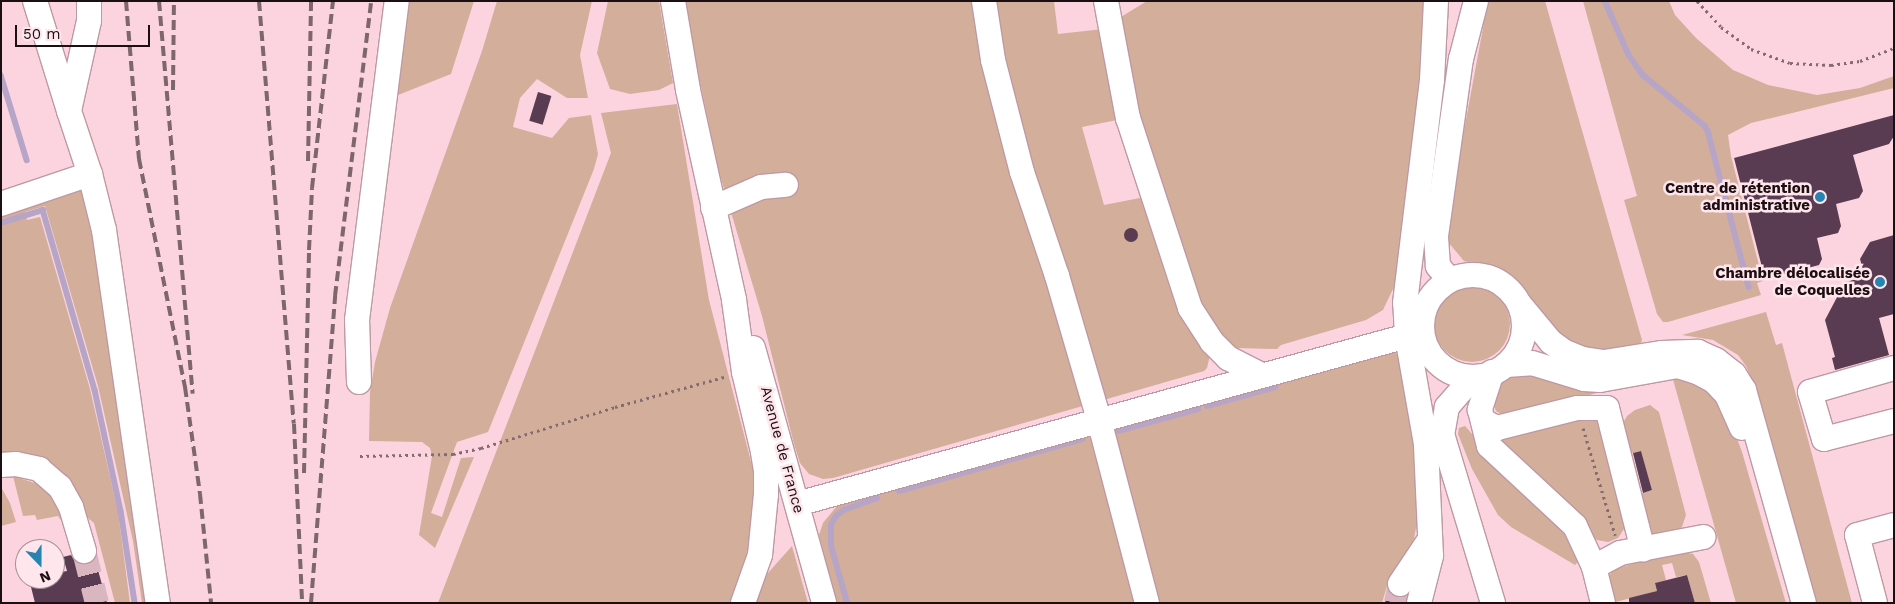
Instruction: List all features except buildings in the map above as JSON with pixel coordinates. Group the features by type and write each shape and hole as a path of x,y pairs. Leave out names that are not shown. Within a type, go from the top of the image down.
{"lane":[{"path":"35,1 90,174 104,230 158,603"},
{"path":"69,111 89,21 89,1"},
{"path":"359,382 357,320 397,1"},
{"path":"673,1 688,90 734,300 744,372 764,452 766,494 760,555 743,603"},
{"path":"984,1 993,60 1022,172 1057,276 1099,420 1147,603"},
{"path":"1106,1 1128,118 1190,308 1207,336 1228,358 1262,375"},
{"path":"1419,603 1430,556 1426,444 1407,336 1405,303 1421,213 1429,139 1436,1"},
{"path":"1444,1 1439,96 1429,139 1421,213 1426,248 1443,272 1479,276 1505,284 1514,294 1525,321 1522,345 1447,407 1443,420 1442,434 1452,471 1493,603"},
{"path":"1467,1 1461,59 1436,236 1443,272 1420,318 1424,346 1440,367 1490,372 1532,363 1584,379 1600,380 1678,366 1697,372 1714,381 1727,395 1741,427 1790,603"},
{"path":"1461,59 1476,1"},
{"path":"1,204 90,174"},
{"path":"713,208 761,187 786,184"},
{"name":"Avenue de France","path":"734,300 764,381 824,603"},
{"path":"1520,306 1551,342 1565,352 1582,359 1604,362 1662,353 1698,352 1716,360 1734,374 1744,390 1804,603"},
{"path":"797,504 1407,336"},
{"path":"1894,368 1810,392 1824,439 1894,420"},
{"path":"1490,372 1480,410 1489,446 1575,526 1594,567 1603,603"},
{"path":"1483,421 1497,428 1577,408 1607,408 1643,550"},
{"path":"1,465 16,464 39,469 60,486 71,508 84,551"},
{"path":"1400,584 1430,539 1452,471"},
{"path":"1875,603 1857,534 1894,525"},
{"path":"1594,567 1620,553 1703,537"}],"path":[{"path":"1697,1 1721,27 1751,49 1790,63 1831,65 1860,61 1894,48"},
{"path":"360,456 453,454 744,372"},
{"path":"1581,422 1617,541"}],"shaded area":[{"path":"402,1 474,1 451,74 388,99"},
{"path":"497,1 592,1 580,55 588,98 567,98 537,79 520,98 513,127 552,138 569,118 591,115 598,154 594,169 488,432 457,442 431,513 442,517 461,458 474,457 435,548 419,535 432,456 430,448 422,442 369,441 370,392 375,362 390,308 482,51"},
{"path":"608,1 659,1 673,83 659,90 630,94 610,89 597,53"},
{"path":"686,1 1054,1 1058,34 1103,29 1122,119 1082,127 1104,205 1145,197 1210,355 1207,368 1204,371 833,478 823,479 809,474 800,463 794,444 762,316 719,172 692,44"},
{"path":"1147,1 1430,1 1402,270 1383,310 1366,320 1281,345 1277,349 1237,348 1227,343 1205,320 1149,167 1116,20"},
{"path":"1488,1 1545,1 1642,340 1640,346 1616,351 1593,350 1566,339 1533,309 1521,290 1505,274 1490,267 1464,261 1448,242 1445,233"},
{"path":"1583,1 1669,1 1675,15 1696,38 1733,70 1768,85 1817,95 1860,88 1894,76 1894,88 1751,123 1728,135 1731,156 1763,281 1757,283 1761,295 1668,322 1663,322 1657,314 1624,200 1637,196"},
{"path":"677,104 709,300 755,477 754,518 740,585 731,603 438,603 611,153 601,113"},
{"path":"83,182 97,229 149,603 142,603 133,541 98,386 45,206 25,212 27,220 40,217 90,389 118,512 130,603 115,603 94,523 75,507 1,457 1,211"},
{"path":"1472,286 1487,289 1499,297 1507,309 1510,324 1507,339 1499,351 1487,359 1472,362 1457,359 1445,351 1437,339 1434,324 1437,309 1445,297 1457,289"},
{"path":"1766,312 1776,345 1782,343 1852,603 1814,603 1758,394 1746,366 1738,355 1713,340 1682,335"},
{"path":"1393,351 1404,360 1409,376 1420,506 1414,539 1395,579 1389,579 1382,603 837,603 819,535 823,523 837,506"},
{"path":"1518,372 1640,381 1513,416 1504,416 1496,411 1492,401 1495,385"},
{"path":"1672,376 1685,376 1711,389 1728,415 1742,452 1786,603 1736,603"},
{"path":"1650,405 1659,412 1686,515 1682,527 1678,531 1654,538 1651,534 1640,494 1652,490 1641,451 1628,454 1623,423 1627,416 1635,410"},
{"path":"1582,412 1598,420 1619,499 1628,523 1618,538 1608,542 1597,540 1590,534 1494,436"},
{"path":"1465,426 1482,445 1558,517 1580,560 1575,565 1511,527 1498,515 1472,469 1458,434 1459,428"},
{"path":"13,476 44,486 57,498 65,526 58,516 37,520 35,515 23,516"},
{"path":"1,487 10,503 16,522 1,526"},
{"path":"792,546 808,603 754,603 761,581"},
{"path":"1678,551 1693,554 1699,562 1711,603 1695,603 1687,575 1676,577 1672,563 1662,565 1666,580 1655,583 1657,591 1612,603 1608,577 1612,572 1618,568"}],"waterway":[{"path":"1605,1 1629,55 1643,75 1705,126 1708,131 1749,287"},
{"path":"1,75 27,160"},
{"path":"1,223 43,210 95,390 121,511 135,603"},
{"path":"1207,406 1275,387"},
{"path":"1118,431 1198,409"},
{"path":"899,491 1083,439"},
{"path":"847,603 831,546 831,525 836,516 844,510 877,498"}],"tunnel":[{"path":"84,551 97,603"},
{"path":"1396,603 1400,584"}],"railway":[{"path":"126,1 139,159 185,387 200,494 211,603"},
{"path":"159,1 193,394"},
{"path":"173,90 174,1"},
{"path":"259,1 294,424 302,603"},
{"path":"308,161 311,1"},
{"path":"304,473 312,188 333,1"},
{"path":"311,603 335,296 371,1"}],"place":[{"name":"Centre de rétention administrative","path":"1820,197"},
{"name":"Chambre délocalisée de Coquelles","path":"1880,282"}]}
